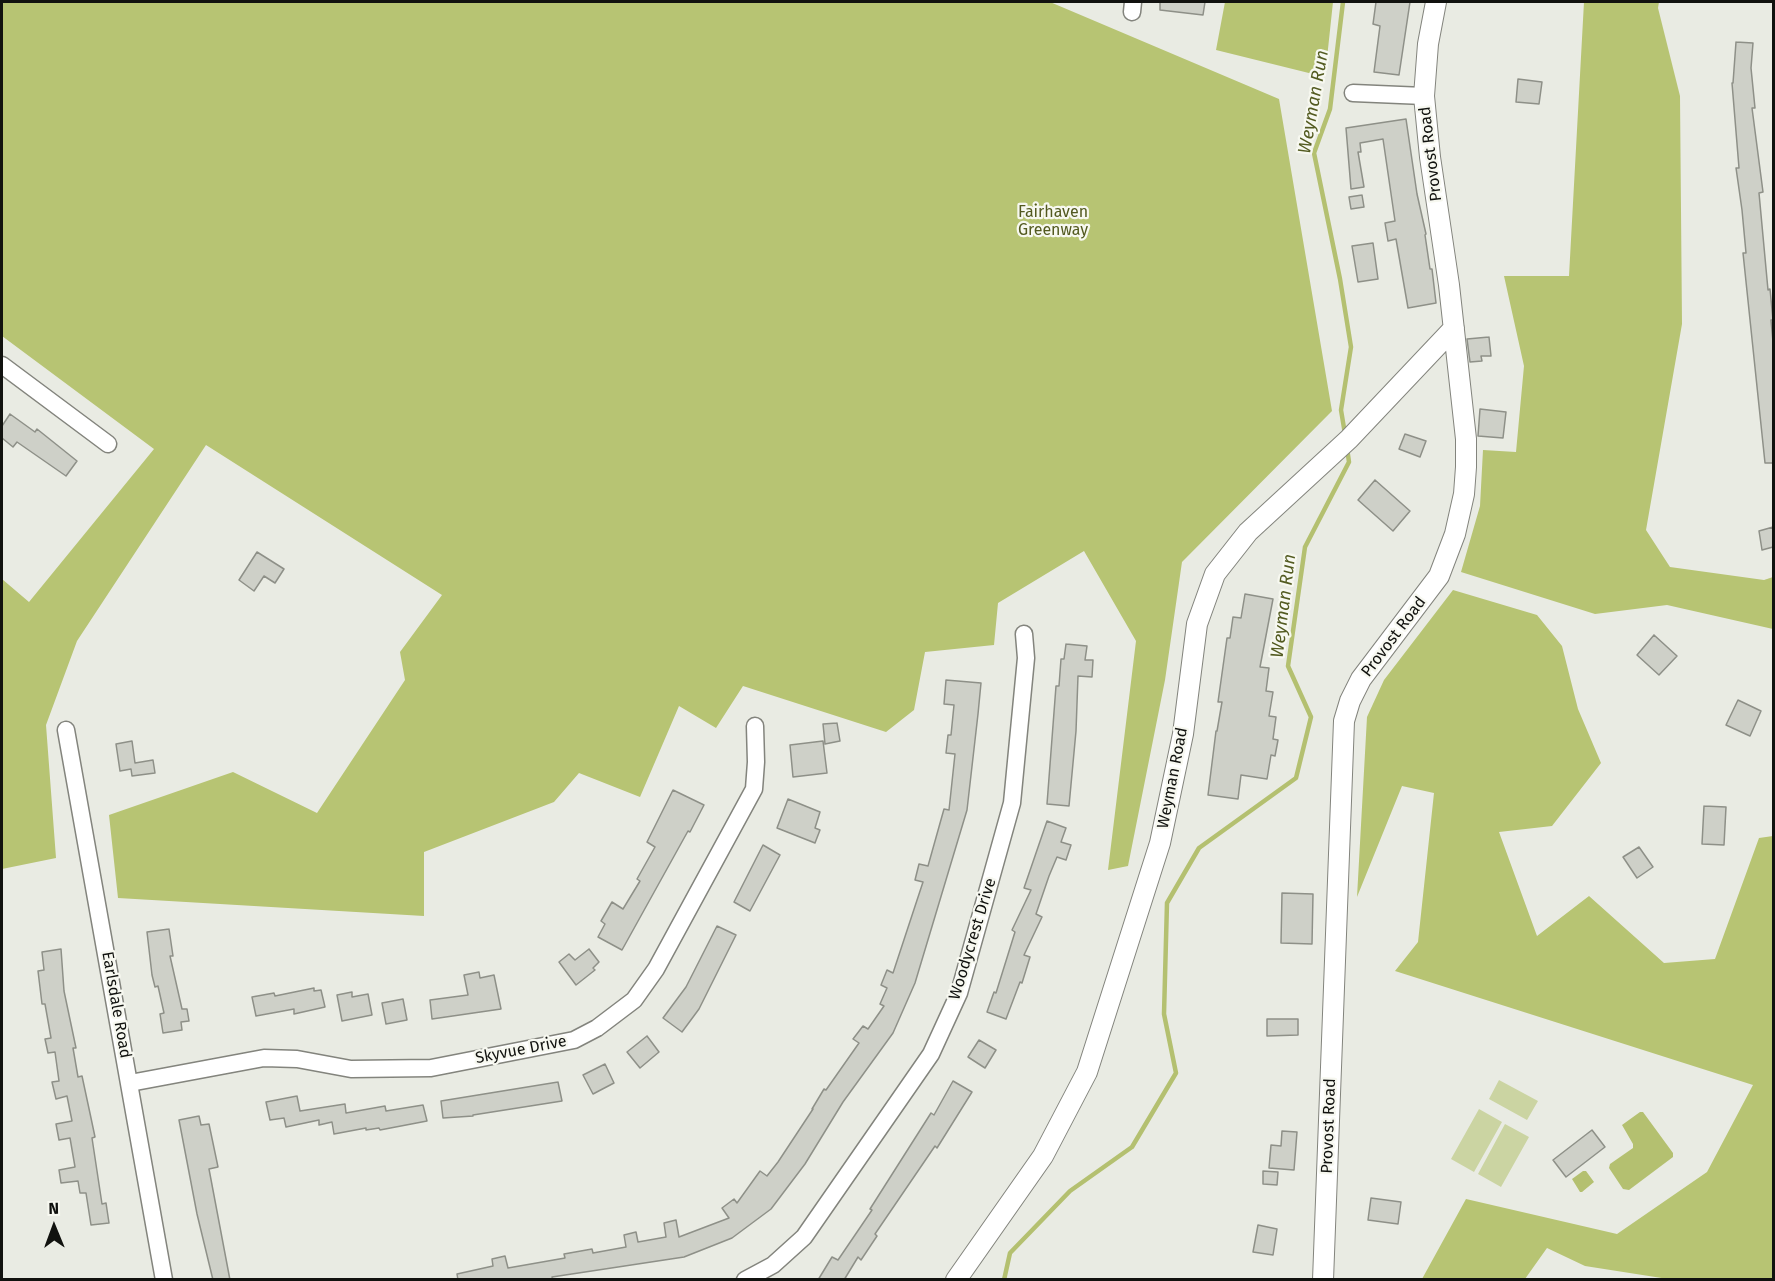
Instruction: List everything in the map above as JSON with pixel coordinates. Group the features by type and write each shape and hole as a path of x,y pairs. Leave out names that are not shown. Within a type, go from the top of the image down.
{"street":[{"name":"Provost Road","path":"1320,1278 1344,721 1361,679 1433,585 1455,534 1464,494 1466,439 1449,285 1430,157 1424,96 1428,44 1436,2"},
{"path":"1353,93 1424,96"},
{"name":"Weyman Road","path":"956,1280 1043,1156 1087,1072 1160,843 1183,734 1197,624 1215,574 1248,532 1329,458 1454,328"},
{"path":"2,365 108,444"},
{"name":"Woodycrest Drive","path":"745,1280 773,1265 804,1237 932,1054 959,993 1012,803 1026,658 1024,634"},
{"name":"Skyvue Drive","path":"130,1083 264,1058 297,1059 351,1069 431,1068 573,1040 597,1028 634,1000 656,969 754,789 755,726"},
{"name":"Earlsdale Road","path":"66,730 165,1280"}],"shaded area":[{"path":"1499,1080 1538,1101 1527,1120 1489,1099"},
{"path":"1479,1109 1502,1122 1474,1172 1451,1159"},
{"path":"1643,1112 1673,1153 1673,1157 1629,1190 1623,1189 1609,1168 1610,1164 1633,1148 1622,1125"},
{"path":"1505,1124 1529,1137 1501,1187 1478,1174"},
{"path":"1586,1171 1594,1182 1580,1192 1572,1179"}],"green space":[{"name":"Fairhaven Greenway","path":"2,2 1050,2 1279,99 1332,411 1182,562 1165,680 1128,866 1108,870 1136,641 1084,551 998,603 994,645 925,652 914,710 886,732 743,686 716,728 679,706 640,797 579,773 554,802 424,852 424,916 118,898 109,815 233,772 317,813 405,680 400,652 442,595 206,445 77,641 46,725 56,858 2,869 2,579 29,602 154,449 2,336"},
{"path":"1225,2 1333,2 1325,77 1216,50"},
{"path":"1584,2 1659,2 1658,8 1680,96 1682,324 1646,530 1670,567 1764,580 1773,577 1773,629 1667,605 1595,614 1461,572 1480,506 1483,450 1516,452 1524,366 1504,276 1569,276"},
{"path":"1453,590 1537,615 1562,646 1578,709 1601,763 1552,826 1499,832 1537,936 1589,896 1664,963 1715,959 1759,838 1773,836 1773,1279 1668,1279 1585,1266 1547,1248 1525,1279 1422,1279 1466,1199 1617,1234 1707,1172 1753,1085 1395,971 1418,942 1434,793 1402,786 1357,897 1367,717 1384,680"}],"building":[{"path":"1160,2 1205,2 1203,15 1160,10"},
{"path":"1376,2 1410,2 1399,75 1374,72 1380,26 1373,24"},
{"path":"1736,42 1753,43 1751,68 1755,108 1752,108 1763,192 1759,193 1773,320 1771,320 1773,463 1765,463 1743,253 1746,253 1736,168 1739,168 1732,83"},
{"path":"1518,79 1542,82 1539,104 1516,102"},
{"path":"1406,119 1436,303 1408,308 1396,239 1388,241 1385,223 1395,221 1383,139 1360,143 1361,152 1358,152 1364,187 1351,189 1346,128"},
{"path":"1362,195 1364,207 1351,209 1349,197"},
{"path":"1373,243 1378,279 1358,282 1352,246"},
{"path":"1489,337 1491,356 1481,356 1482,361 1470,362 1467,339"},
{"path":"1480,409 1506,412 1503,438 1478,436"},
{"path":"10,414 35,432 37,429 77,461 66,476 17,442 13,447 2,438 2,426"},
{"path":"1405,434 1426,441 1420,457 1399,449"},
{"path":"1375,480 1410,511 1393,531 1358,500"},
{"path":"1773,527 1773,547 1762,550 1759,531"},
{"path":"257,552 284,569 275,583 264,576 254,591 239,580"},
{"path":"1245,594 1273,599 1260,667 1269,668 1266,691 1273,692 1269,716 1276,717 1273,739 1278,740 1275,756 1271,755 1267,779 1241,775 1238,799 1208,795 1222,702 1218,702 1227,638 1230,638 1233,617 1241,618"},
{"path":"1654,635 1677,656 1659,675 1637,655"},
{"path":"1066,644 1087,646 1085,660 1093,660 1092,677 1078,676 1076,731 1069,806 1047,804 1056,686 1059,686 1061,659 1064,659"},
{"path":"946,680 981,683 978,714 967,810 915,983 893,1033 843,1102 805,1164 771,1209 732,1238 684,1257 552,1277 553,1280 458,1280 457,1274 493,1266 492,1259 505,1256 508,1268 565,1258 564,1254 592,1249 593,1253 626,1247 624,1235 636,1232 638,1242 666,1237 664,1223 676,1220 679,1237 729,1218 722,1208 734,1199 737,1203 760,1171 767,1176 824,1089 826,1090 859,1043 853,1039 863,1026 868,1029 884,1006 880,1004 887,988 881,985 887,970 893,973 923,882 915,880 919,864 928,866 944,809 949,810 955,754 946,753 948,735 951,735 954,705 944,704"},
{"path":"1738,700 1761,711 1750,736 1726,725"},
{"path":"837,723 840,741 825,744 823,724"},
{"path":"132,741 135,763 153,760 155,773 132,776 131,769 120,771 116,744"},
{"path":"823,741 827,773 793,777 790,745"},
{"path":"673,790 704,805 622,950 598,937 605,924 601,921 612,902 623,909 640,881 637,879 655,847 647,842"},
{"path":"788,799 820,812 815,828 820,830 815,843 777,828"},
{"path":"1704,806 1726,807 1724,845 1702,844"},
{"path":"1047,821 1066,828 1061,842 1071,845 1066,860 1057,857 1049,876 1036,914 1042,917 1024,955 1030,957 1022,983 1020,982 1006,1019 987,1012 994,992 996,993 1015,932 1012,930 1031,890 1024,888"},
{"path":"763,845 780,855 750,911 734,902"},
{"path":"1639,847 1653,867 1637,878 1623,857"},
{"path":"1282,893 1313,894 1312,944 1281,943"},
{"path":"717,926 736,935 699,1009 682,1032 663,1018 686,987"},
{"path":"169,929 173,956 170,956 182,1009 187,1009 189,1021 181,1022 182,1030 163,1033 160,1014 164,1013 158,986 155,987 152,975 147,932"},
{"path":"61,949 64,991 76,1048 73,1048 78,1077 82,1076 91,1118 102,1204 106,1203 109,1223 91,1225 86,1193 80,1193 78,1181 61,1183 59,1170 75,1167 70,1138 59,1140 56,1124 72,1121 67,1096 56,1099 52,1082 59,1081 55,1052 48,1053 45,1039 51,1038 45,1004 42,1004 38,971 44,970 42,952"},
{"path":"589,949 599,962 593,968 595,970 576,985 559,962 569,954 575,960"},
{"path":"479,972 480,978 494,975 501,1009 432,1019 430,1000 468,995 464,975"},
{"path":"314,988 314,991 321,990 325,1007 294,1014 294,1009 256,1016 252,997 274,993 275,996"},
{"path":"352,992 352,997 368,994 372,1015 342,1021 337,995"},
{"path":"403,999 407,1020 386,1024 382,1003"},
{"path":"1267,1019 1298,1019 1298,1035 1267,1036"},
{"path":"647,1036 659,1052 640,1068 627,1052"},
{"path":"979,1040 996,1050 985,1068 968,1057"},
{"path":"605,1064 614,1083 593,1094 583,1075"},
{"path":"953,1081 972,1092 937,1148 935,1146 875,1234 877,1236 861,1260 858,1257 844,1280 818,1280 832,1257 838,1260 872,1210 870,1209 931,1113 934,1115"},
{"path":"558,1082 562,1101 473,1116 443,1118 441,1101"},
{"path":"297,1096 300,1111 345,1104 346,1113 385,1106 386,1111 423,1105 427,1121 380,1130 379,1128 366,1130 366,1128 334,1134 332,1122 319,1125 319,1120 286,1127 284,1118 270,1120 266,1102"},
{"path":"199,1116 201,1125 209,1124 218,1167 209,1169 230,1280 213,1280 197,1214 179,1120"},
{"path":"1592,1130 1605,1147 1566,1177 1553,1160"},
{"path":"1282,1131 1297,1132 1294,1170 1269,1168 1271,1145 1281,1146"},
{"path":"1263,1171 1278,1172 1277,1185 1263,1184"},
{"path":"1371,1198 1401,1202 1398,1224 1368,1220"},
{"path":"1258,1225 1277,1229 1273,1255 1253,1252"}],"waterway":[{"name":"Weyman Run","path":"1343,2 1330,109 1314,153 1340,279 1351,347 1341,410 1345,434"},
{"name":"Weyman Run","path":"1004,1280 1010,1253 1070,1191 1132,1147 1176,1073 1164,1014 1167,903 1199,848 1296,778 1311,717 1288,666 1305,547 1349,462 1347,448"}]}
